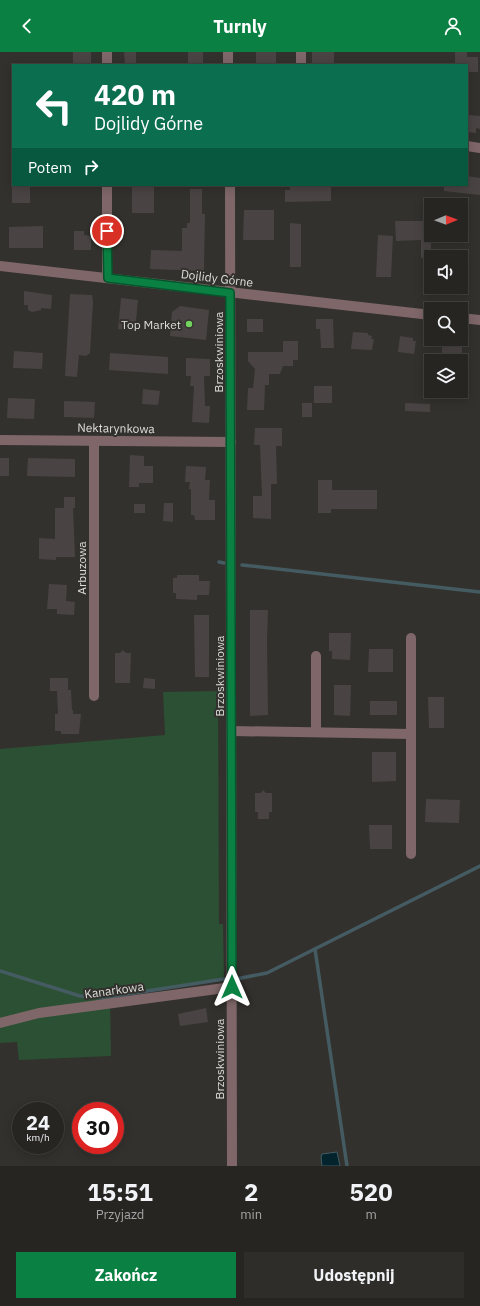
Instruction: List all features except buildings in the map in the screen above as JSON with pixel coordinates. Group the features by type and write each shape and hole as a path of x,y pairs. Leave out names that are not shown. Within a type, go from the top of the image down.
{"street":[{"path":"107,52 107,64"},
{"path":"228,52 228,64"},
{"path":"301,52 301,64"},
{"path":"468,146 480,148"},
{"path":"107,186 108,278"},
{"name":"Brzoskwiniowa","path":"230,186 232,1166"},
{"name":"Dojlidy Górne","path":"0,266 424,314"},
{"path":"468,319 480,320"},
{"name":"Nektarynkowa","path":"0,440 231,442"},
{"name":"Arbuzowa","path":"94,441 94,696"},
{"path":"410,854 411,638"},
{"path":"316,656 316,732"},
{"path":"232,731 411,734"},
{"name":"Kanarkowa","path":"0,1023 39,1013 232,987"}],"green space":[{"path":"218,691 219,924 223,924 224,979 110,997 111,1056 19,1060 17,1042 0,1043 0,749 165,735 163,692"}],"water":[{"path":"337,1152 340,1166 322,1166 322,1154"}],"waterway":[{"path":"219,562 224,563"},
{"path":"242,565 480,592"},
{"path":"236,979 267,973 480,866"},
{"path":"315,949 347,1166"},
{"path":"0,971 80,996 103,998 224,979"}],"place":[{"name":"Top Market","path":"189,324"}],"route":[{"path":"107,231 108,278 230,293 232,987"}]}
